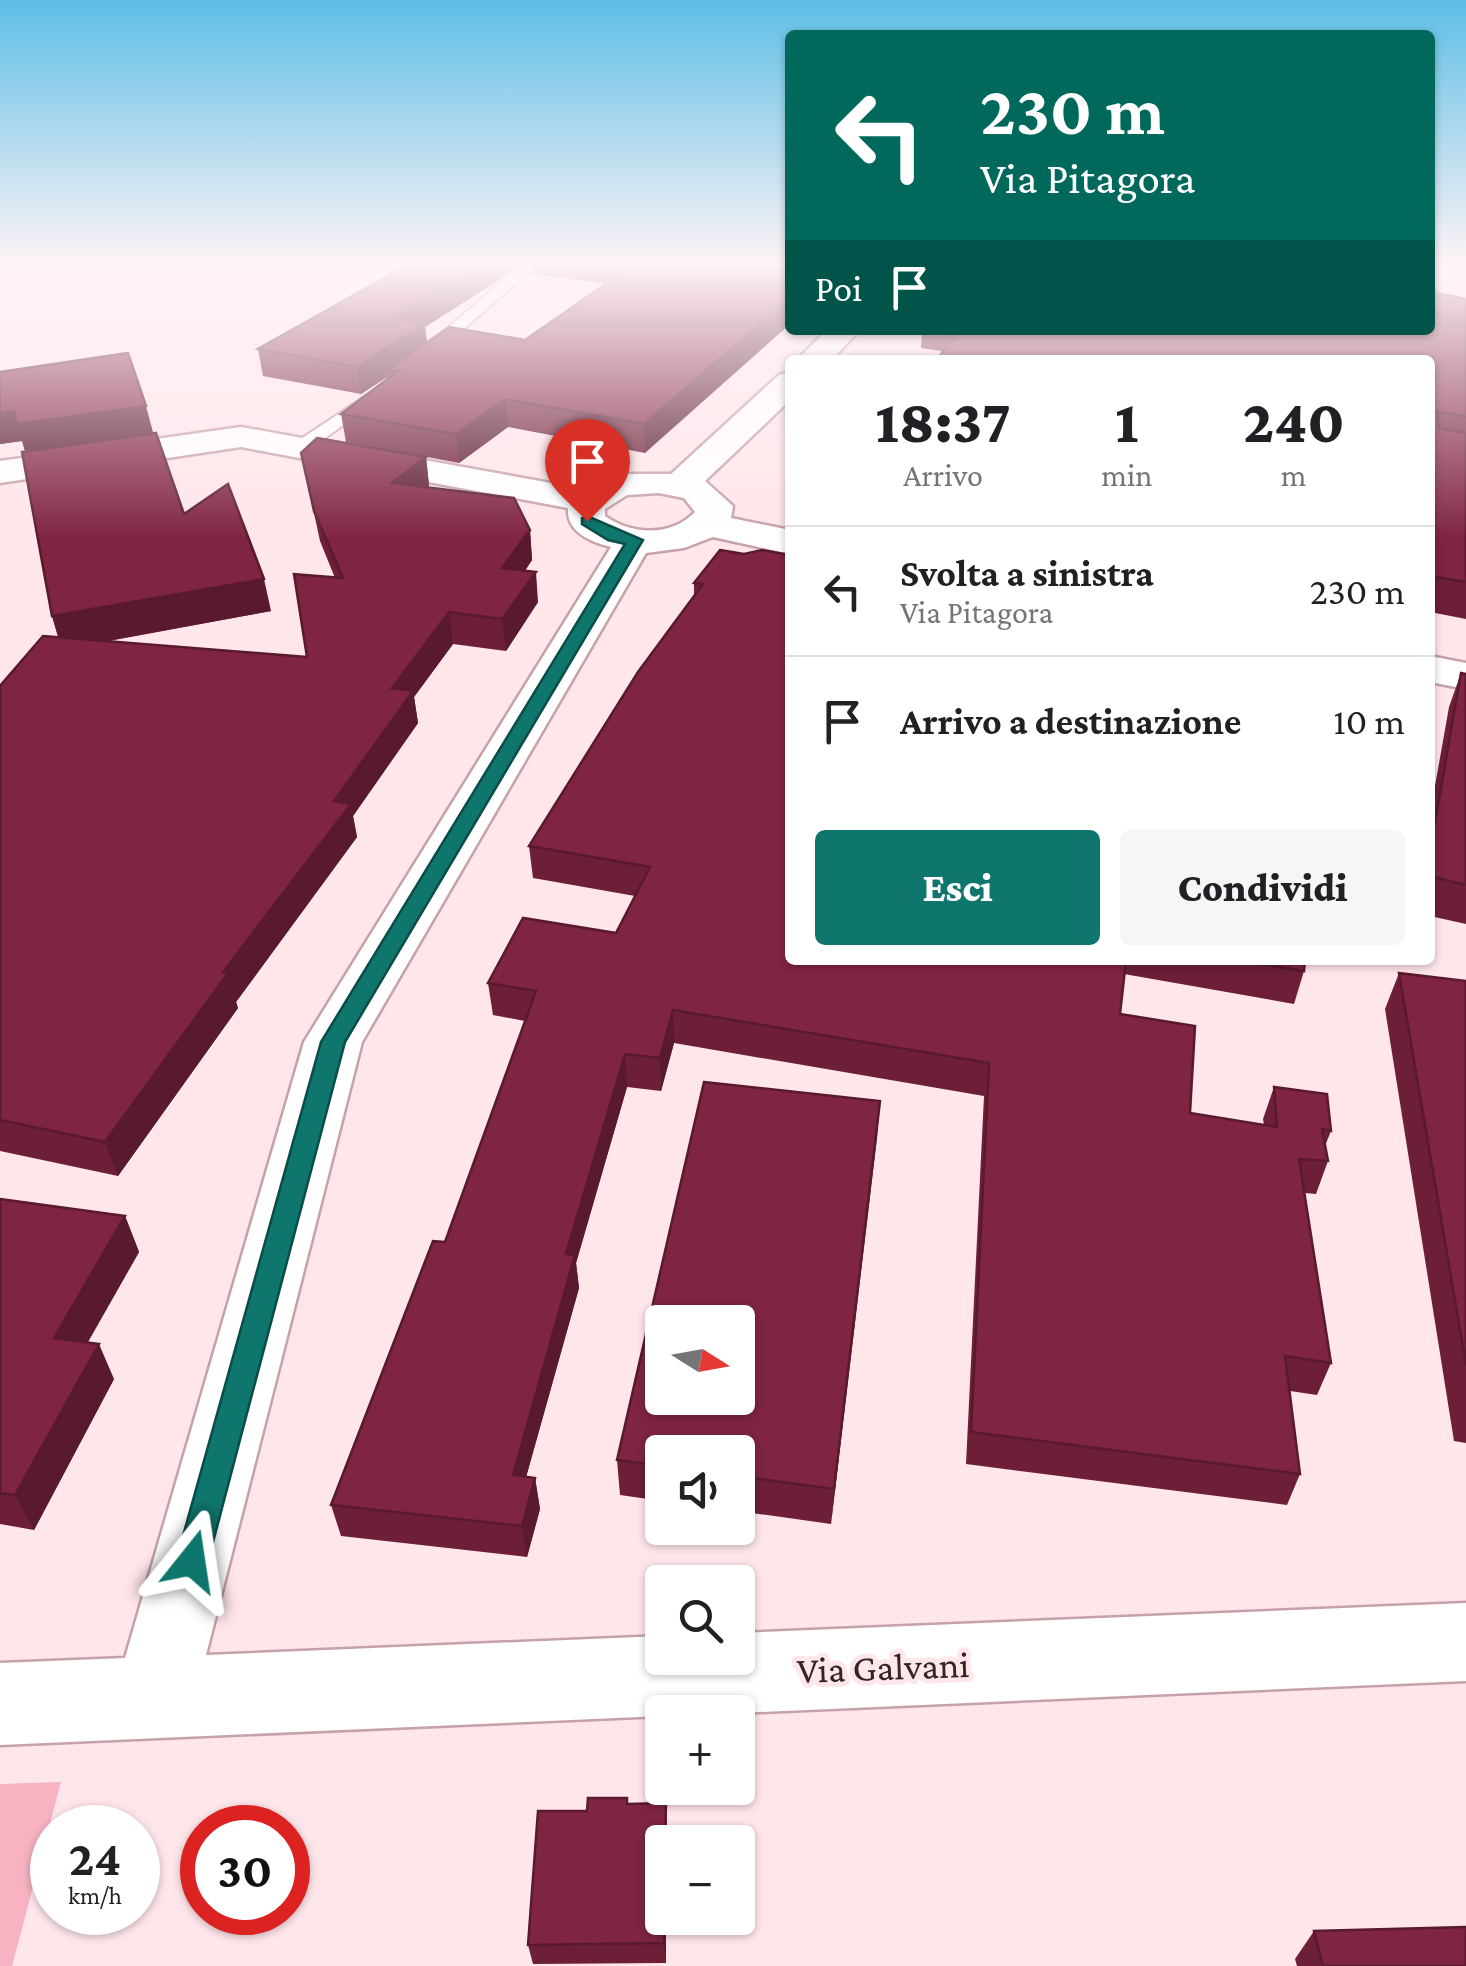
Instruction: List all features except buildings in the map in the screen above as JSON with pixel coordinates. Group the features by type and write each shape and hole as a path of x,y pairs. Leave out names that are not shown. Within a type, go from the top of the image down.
{"street":[{"path":"680,485 785,387"},
{"path":"0,472 241,436 590,501"},
{"path":"638,482 680,485 696,490 714,506 714,515 707,524 677,538 635,540 597,530 587,521 585,511 601,492 638,482"},
{"path":"707,524 785,541"},
{"path":"154,1699 333,1042 635,540"},
{"path":"1435,670 1466,676"},
{"name":"Via Galvani","path":"0,1704 1466,1642"}],"lane":[{"path":"424,364 438,355"},
{"path":"304,446 392,386"}],"shaded area":[{"path":"61,1782 55,1805 30,1805 30,1898 12,1966 0,1966 0,1784"}],"route":[{"path":"192,1561 333,1042 635,540 614,537 587,521"}]}
